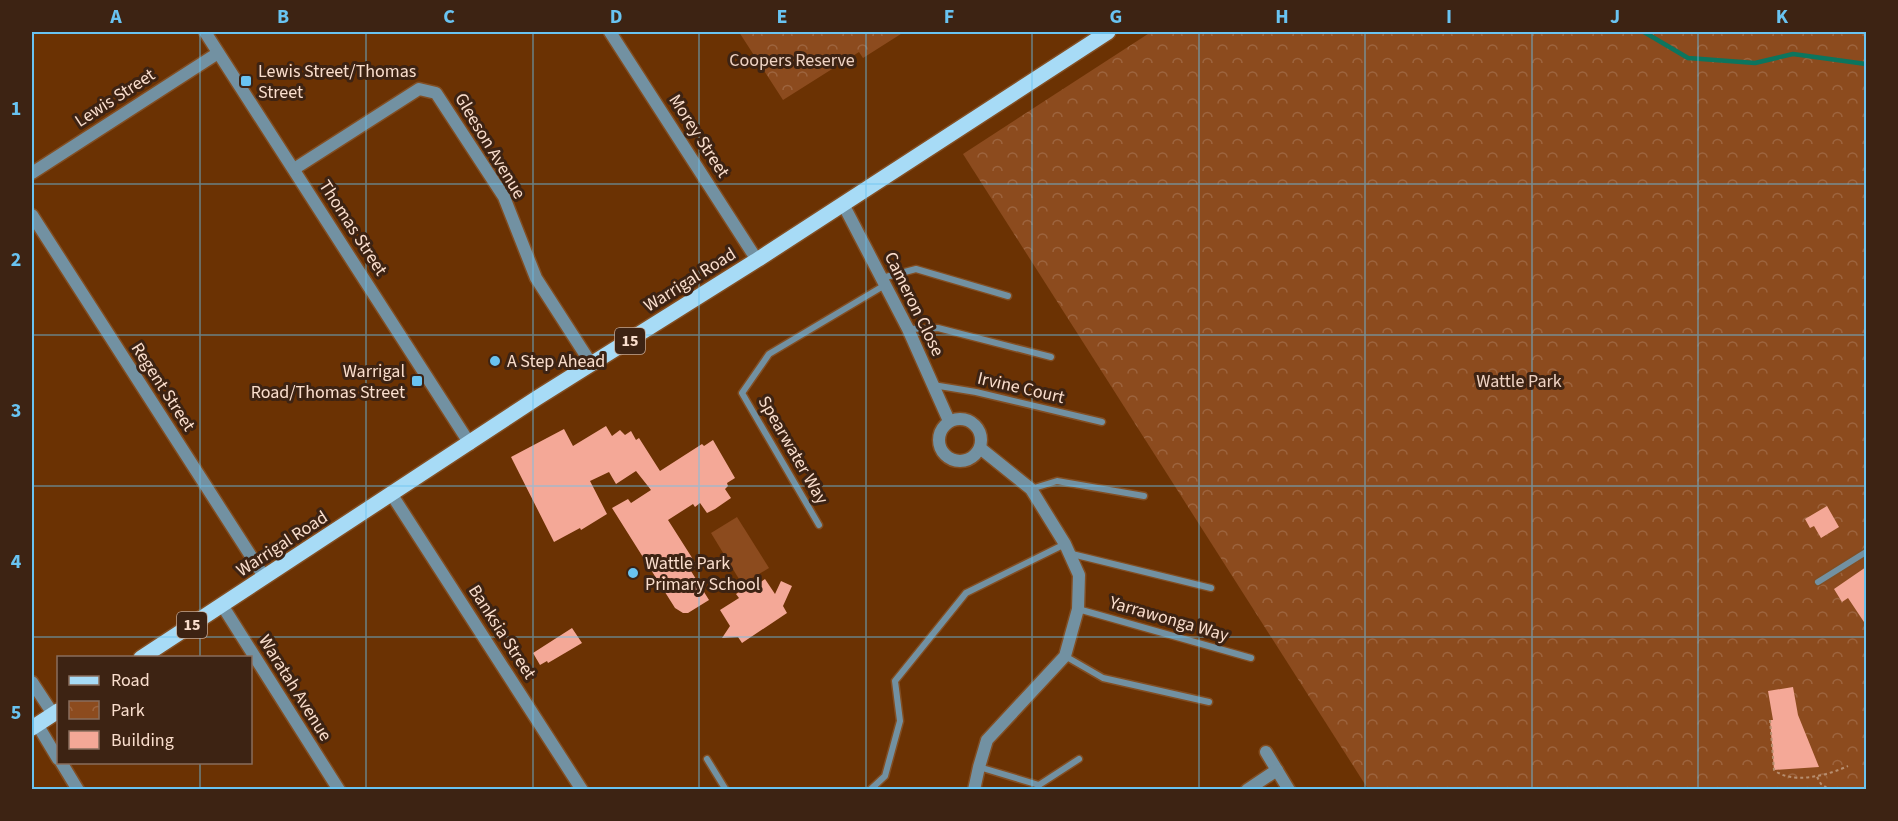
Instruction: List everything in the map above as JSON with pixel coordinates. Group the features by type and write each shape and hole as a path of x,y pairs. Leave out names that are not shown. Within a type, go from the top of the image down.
{"main road":[{"name":"Warrigal Road","path":"143,656 1108,32"},
{"path":"34,726 56,712"}],"street":[{"name":"Thomas Street","path":"205,32 470,444"},
{"name":"Morey Street","path":"610,32 757,260"},
{"name":"Lewis Street","path":"32,173 218,53"},
{"name":"Gleeson Avenue","path":"294,169 419,89 436,93 504,197 536,278 592,365"},
{"name":"Cameron Close","path":"843,204 908,329 949,422"},
{"name":"Regent Street","path":"32,215 264,578"},
{"path":"962,419 974,424 980,435 980,448 966,460 948,458 942,453 938,439 944,426 949,422 962,419"},
{"path":"974,789 987,740 1065,656 1078,609 1079,575 1068,549 1031,489 980,448"},
{"name":"Banksia Street","path":"392,495 582,789"},
{"name":"Waratah Avenue","path":"222,605 339,789"},
{"path":"32,682 56,712"},
{"path":"34,726 57,757"},
{"path":"1266,752 1289,789"},
{"path":"62,764 78,789"},
{"path":"1247,789 1277,770"}],"lane":[{"path":"883,281 916,269 1008,296"},
{"name":"Spearwater Way","path":"819,525 742,393 769,354 883,281"},
{"path":"908,329 938,328 1051,357"},
{"name":"Irvine Court","path":"933,385 976,392 1102,422"},
{"path":"1031,489 1057,481 1144,496"},
{"path":"870,789 885,776 900,721 895,681 966,592 1068,549 1211,588"},
{"path":"1818,582 1866,552"},
{"name":"Yarrawonga Way","path":"1078,609 1251,658"},
{"path":"1065,656 1103,678 1209,702"},
{"path":"707,759 726,789"},
{"path":"979,767 1039,785 1079,759"}],"path":[{"path":"1770,720 1774,770 1781,776 1817,777 1848,766"},
{"path":"1817,777 1821,784 1830,789"}],"green space":[{"name":"Coopers Reserve","path":"739,32 904,32 863,58 859,52 783,100"},
{"name":"Wattle Park","path":"1151,32 1866,32 1866,789 1368,789 963,154"},
{"path":"737,517 769,568 742,584 711,533"}],"building":[{"path":"606,426 612,436 620,430 625,435 631,431 636,440 639,438 660,471 702,444 704,446 713,440 735,478 727,483 728,486 725,489 731,498 715,509 707,513 700,503 695,507 693,504 668,520 696,564 693,565 695,568 691,571 709,600 688,613 675,608 612,508 628,499 631,503 651,490 636,471 616,484 609,472 590,481 607,514 581,530 580,528 554,542 511,457 564,429 573,446"},
{"path":"1827,506 1839,527 1821,538 1814,526 1810,528 1805,519"},
{"path":"1866,567 1866,625 1848,598 1842,602 1834,589"},
{"path":"765,579 775,594 781,581 792,586 783,606 787,613 742,643 738,637 722,638 730,626 720,610 739,598 736,594 745,588 747,591"},
{"path":"572,628 582,643 548,663 547,661 540,665 533,653"},
{"path":"1793,687 1798,715 1819,767 1774,770 1770,720 1773,720 1768,691"}],"waterway":[{"path":"1644,32 1688,58 1755,63 1793,54 1866,64"}],"place":[{"name":"Lewis Street/Thomas Street","path":"246,81"},
{"name":"A Step Ahead","path":"495,361"},
{"name":"Warrigal Road/Thomas Street","path":"417,381"},
{"name":"Wattle Park Primary School","path":"633,573"}]}
